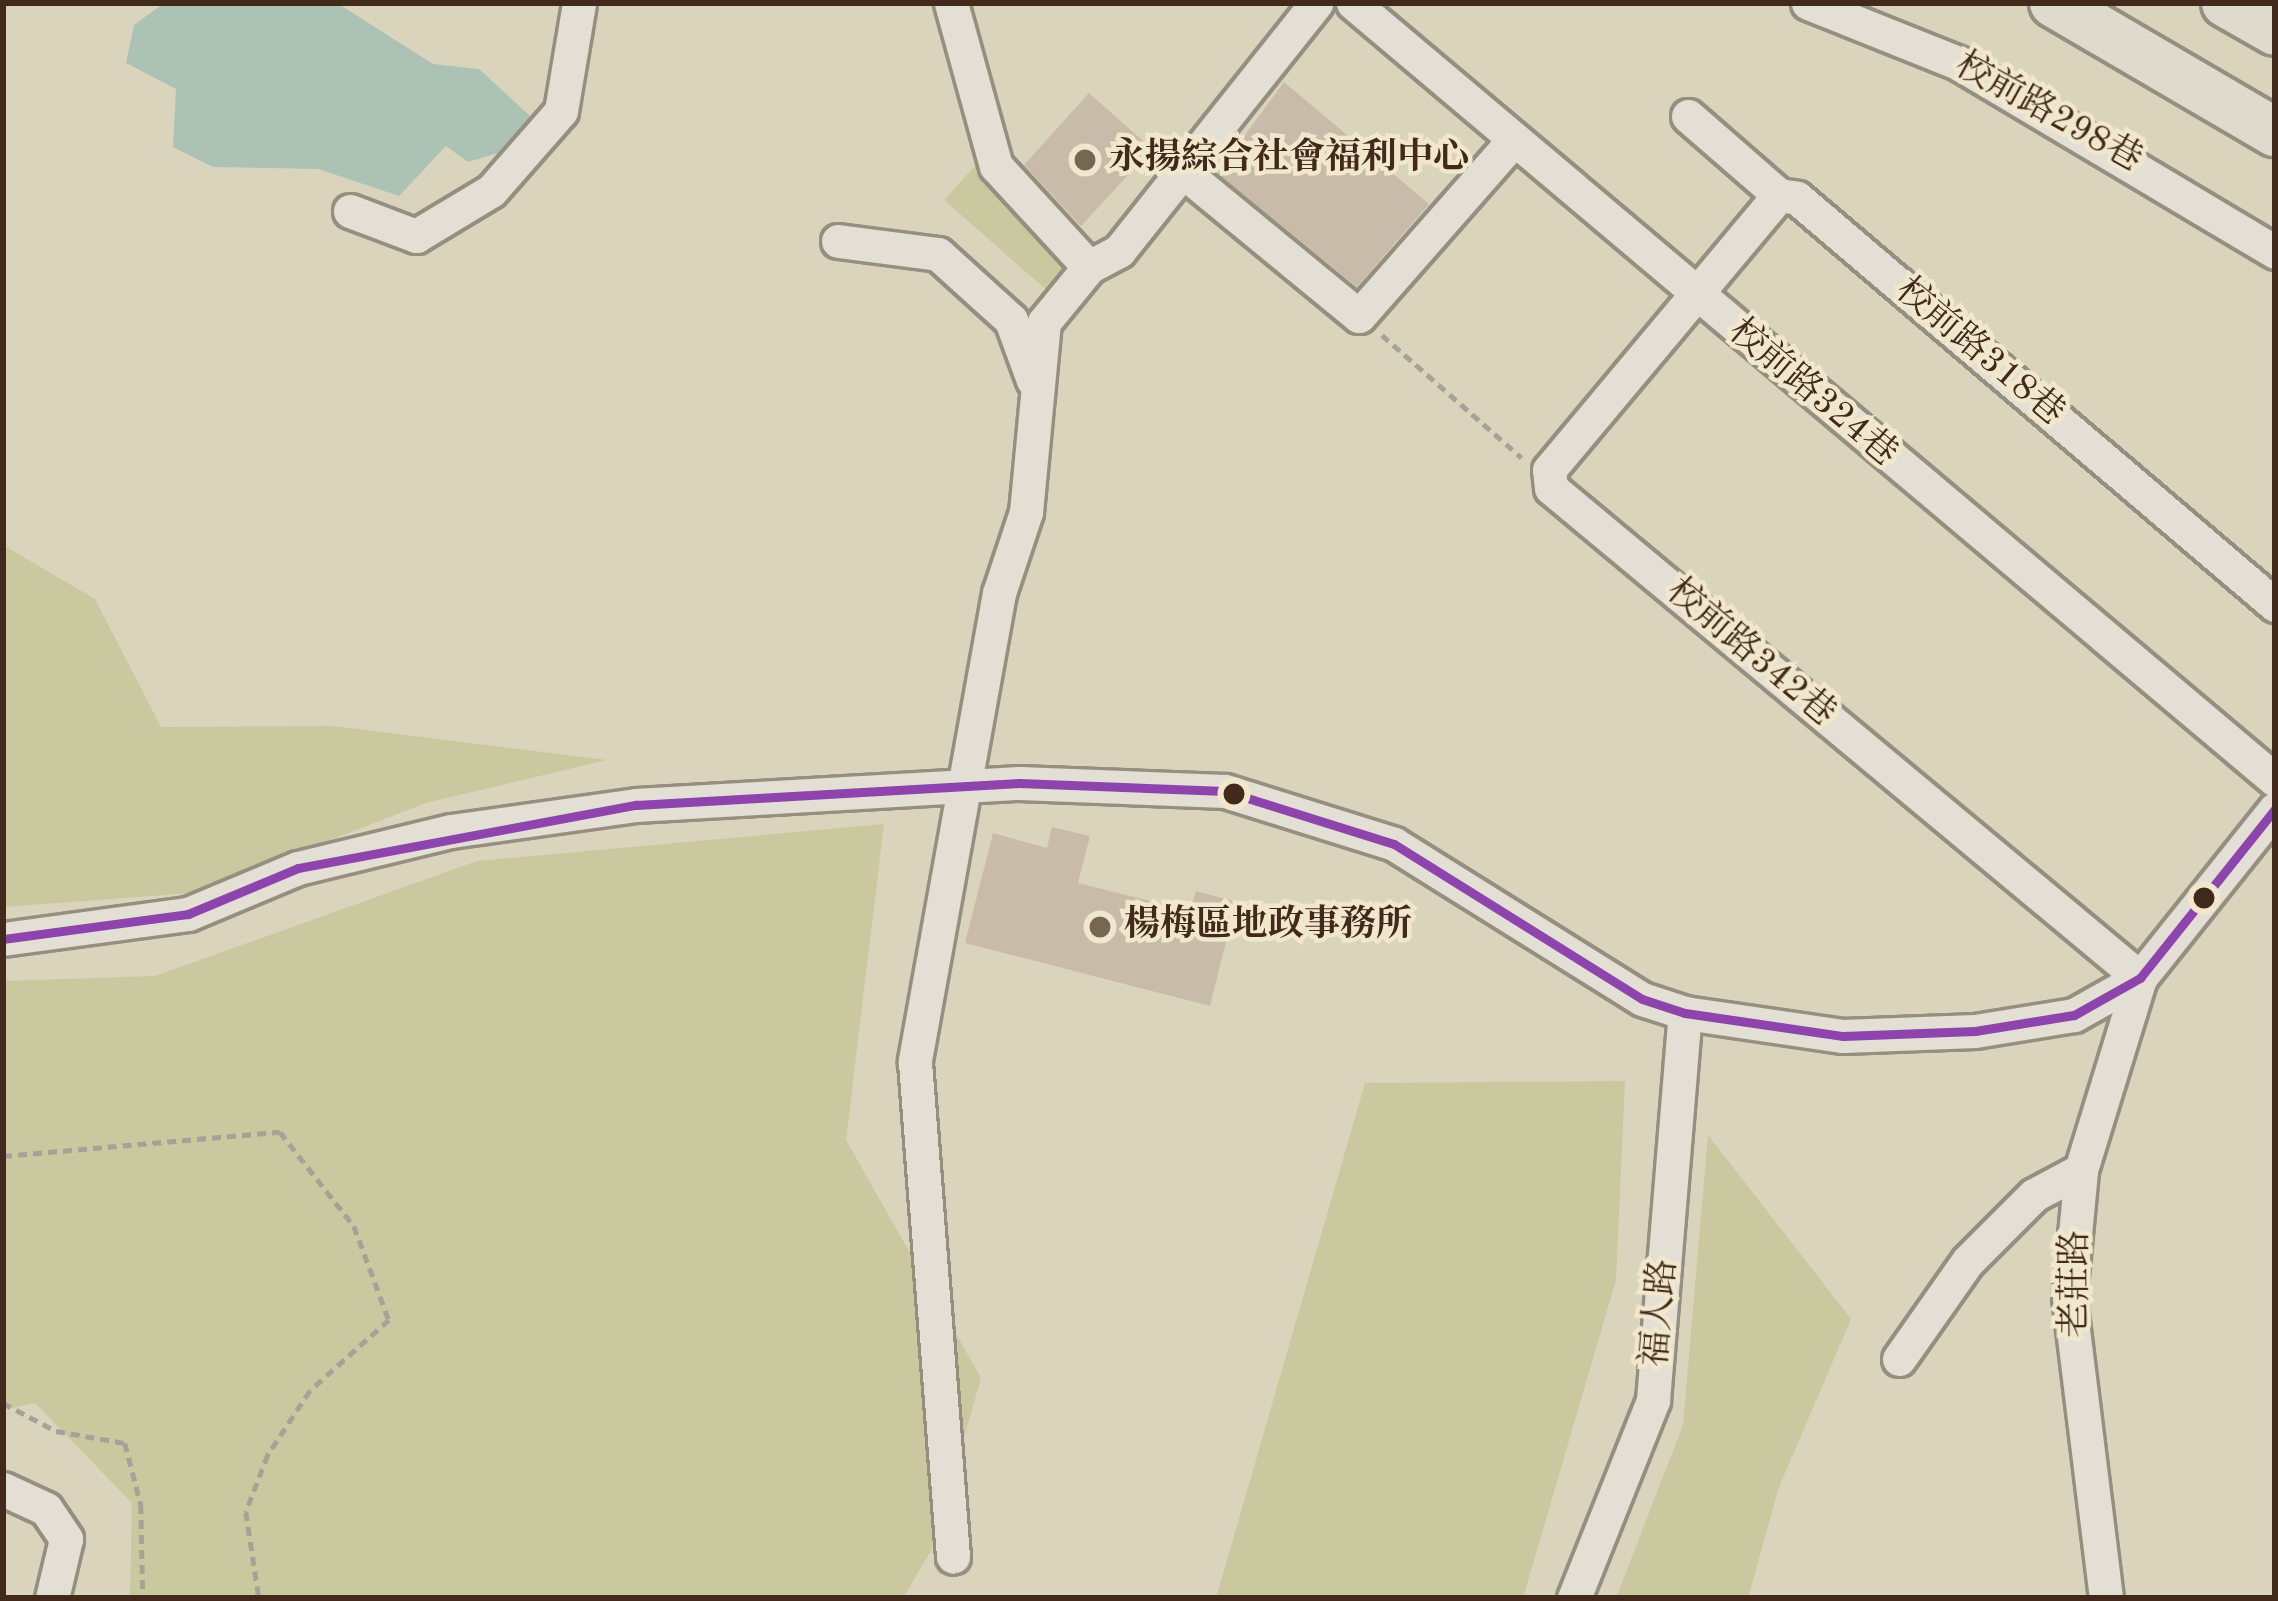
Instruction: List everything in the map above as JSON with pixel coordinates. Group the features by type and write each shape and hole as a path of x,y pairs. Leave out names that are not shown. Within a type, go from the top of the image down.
{"highway":[{"path":"2054,3 2275,133"},
{"path":"2226,3 2275,32"}],"street":[{"path":"350,211 416,236 490,190 561,111 579,3"},
{"path":"951,3 996,166 1089,267"},
{"path":"953,1557 915,1062 962,786 1040,398 1044,322 1089,267 1119,251 1316,3"},
{"name":"校前路324巷","path":"1353,3 1511,143 2275,780"},
{"name":"校前路298巷","path":"1808,3 1958,63 2275,252"},
{"name":"校前路318巷","path":"1688,116 1779,195 1797,198 2275,605"},
{"path":"1181,170 1360,316 1511,143"},
{"path":"1546,478 1779,195"},
{"path":"838,241 938,254 1010,320 1040,398"},
{"name":"校前路342巷","path":"1546,478 2140,978"},
{"path":"3,939 188,914 298,868 451,831 637,805 962,786 1225,791 1301,812 1474,884 1642,999 1685,1013 1843,1036 1975,1031 2074,1015 2140,978 2275,809"},
{"name":"老莊路","path":"2106,1598 2069,1298 2081,1170 2140,978"},
{"name":"福人路","path":"1574,1598 1654,1400 1685,1013"},
{"path":"1899,1359 1968,1261 2034,1195 2081,1170"},
{"path":"3,1489 46,1509 65,1539 52,1598"}],"path":[{"path":"1360,316 1546,478"},
{"path":"3,1156 280,1132 354,1226 389,1320 310,1391 268,1455 246,1512 259,1598"},
{"path":"3,1403 56,1431 124,1443 141,1505 143,1598"}],"green space":[{"path":"986,154 1075,244 1058,300 944,200"},
{"path":"3,545 95,599 161,727 333,726 607,760 426,803 193,893 3,907"},
{"path":"884,824 846,1140 981,1378 932,1549 903,1598 130,1598 132,1503 35,1403 3,1410 3,981 155,976 477,861"},
{"path":"1625,1081 1616,1280 1523,1598 1216,1598 1365,1083"},
{"path":"1708,1135 1851,1319 1779,1487 1748,1598 1616,1598 1683,1425"}],"shaded area":[{"path":"164,3 337,3 433,64 479,69 530,116 498,153 468,162 446,146 399,196 318,169 213,167 173,147 176,89 126,63 134,25"}],"building":[{"path":"1284,82 1429,204 1357,287 1217,173"},
{"name":"永揚綜合社會福利中心","path":"1089,93 1152,149 1081,226 1024,165"},
{"name":"楊梅區地政事務所","path":"1052,827 1090,836 1078,883 1190,911 1196,891 1236,902 1210,1006 965,943 993,833 1047,848"}],"transit line":[{"path":"3,939 188,914 298,868 636,805 1019,783 1225,791 1394,844 1642,999 1685,1013 1843,1036 1975,1031 2074,1015 2140,978 2275,809"}],"place":[{"name":"永揚綜合社會福利中心","path":"1085,160"},
{"name":"楊梅區地政事務所","path":"1100,927"}]}
